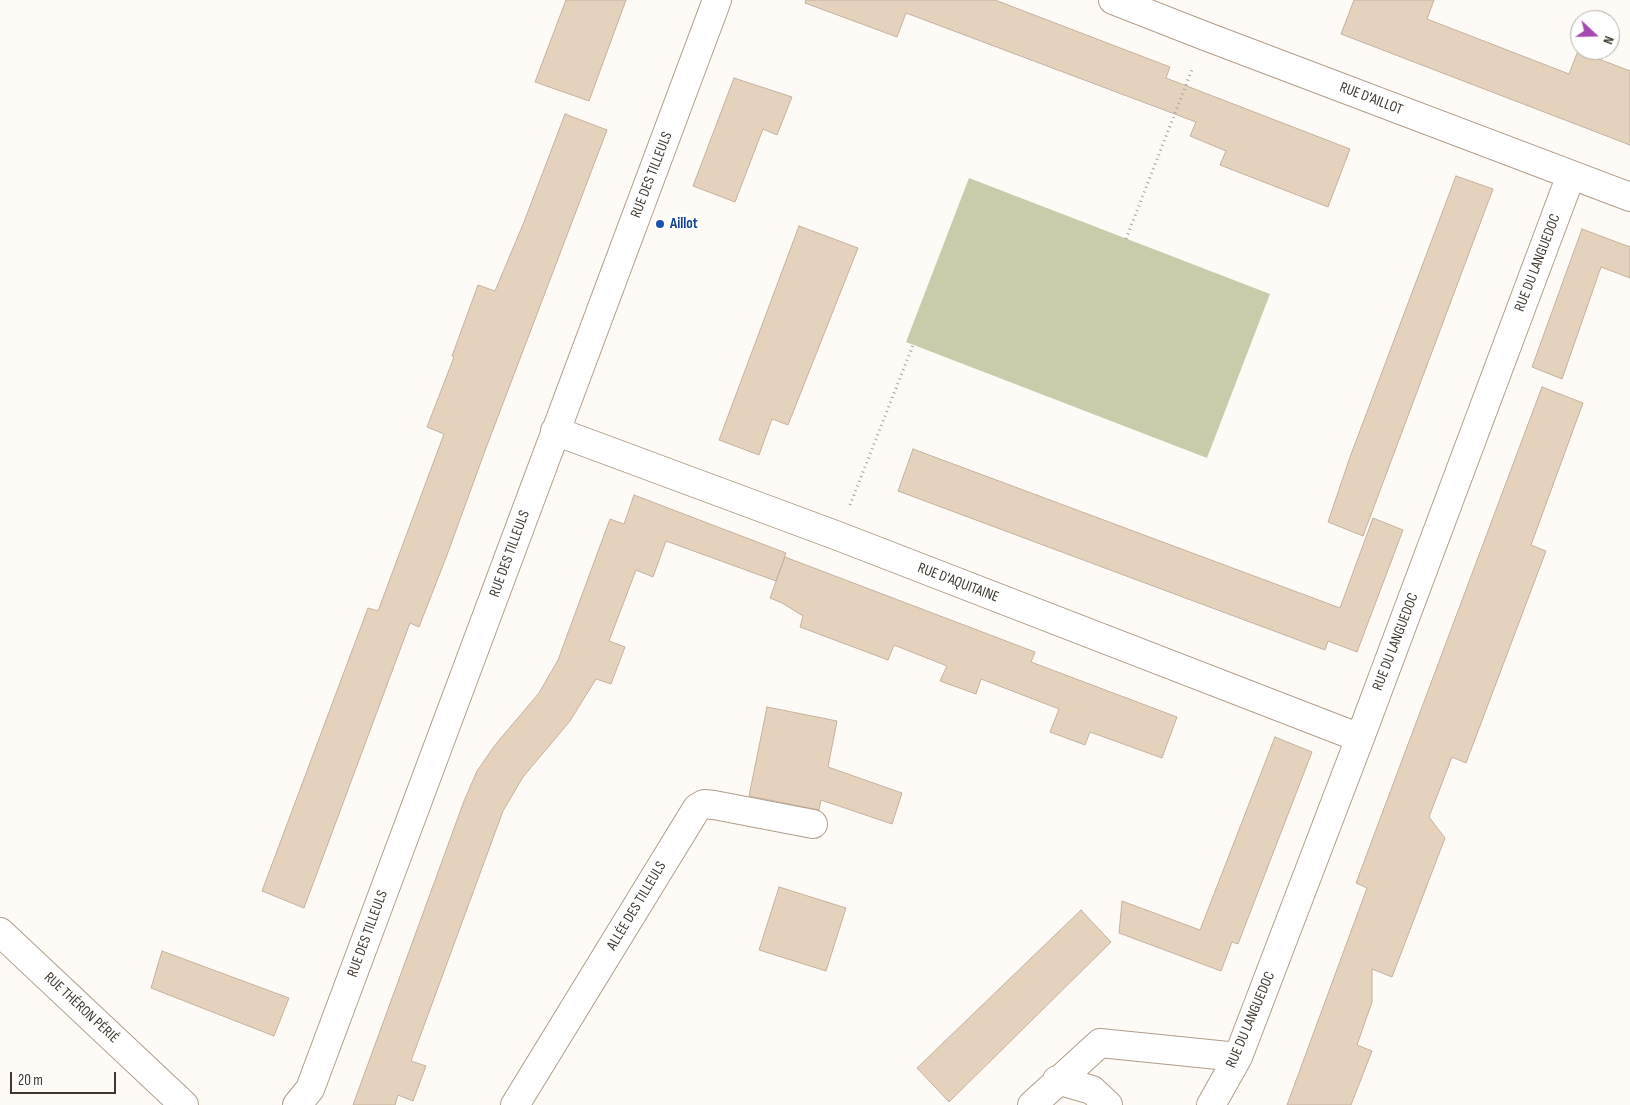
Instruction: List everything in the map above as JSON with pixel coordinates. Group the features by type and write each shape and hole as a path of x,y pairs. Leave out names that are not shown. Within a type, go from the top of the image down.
{"street":[{"name":"RUE DES TILLEULS","path":"297,1105 310,1089 717,0"},
{"name":"RUE D'AILLOT","path":"1113,0 1630,197"},
{"name":"RUE DU LANGUEDOC","path":"1210,1105 1238,1057 1571,175"},
{"name":"RUE D'AQUITAINE","path":"555,431 838,536 1360,738"},
{"name":"ALLÉE DES TILLEULS","path":"515,1105 697,808 704,804 714,805 813,824"},
{"name":"RUE THÉRON PÉRIÉ","path":"0,932 184,1105"},
{"path":"1032,1105 1057,1080 1100,1043 1238,1057"},
{"path":"1057,1080 1092,1090 1108,1105"}],"path":[{"path":"1126,239 1205,36"},
{"path":"838,536 913,345"}],"green space":[{"path":"969,178 1270,294 1207,458 906,342"}],"building":[{"path":"566,0 626,0 589,101 535,82"},
{"path":"806,0 995,0 1170,67 1166,78 1350,149 1328,207 1220,165 1226,151 1190,136 1196,122 906,13 897,37 805,3"},
{"path":"1354,0 1434,0 1427,19 1569,74 1574,60 1601,60 1630,71 1630,145 1341,34"},
{"path":"734,78 792,97 777,135 763,129 735,202 693,186"},
{"path":"565,114 607,130 419,627 410,623 304,908 262,891 368,608 378,611 444,434 427,427 454,357 452,356 478,285 495,291 524,222"},
{"path":"1456,176 1493,189 1363,536 1328,522 1350,457"},
{"path":"799,226 858,248 788,425 772,419 759,455 719,440"},
{"path":"1582,229 1630,247 1630,278 1601,267 1562,379 1532,367"},
{"path":"1542,387 1583,403 1531,545 1546,551 1466,763 1452,757 1429,817 1445,838 1392,977 1372,969 1372,1002 1357,1045 1372,1051 1351,1105 1287,1105 1367,888 1356,883"},
{"path":"913,449 1340,608 1373,518 1403,530 1357,652 1328,641 1325,650 898,491"},
{"path":"634,495 786,553 776,581 666,541 653,577 636,570 609,641 625,647 611,684 596,679 570,721 523,777 503,811 411,1061 426,1066 413,1101 398,1095 395,1105 353,1105 464,801 477,771 495,745 539,693 558,660 610,519 624,524"},
{"path":"785,557 1035,652 1031,662 1177,717 1162,758 1090,732 1085,745 1050,732 1059,709 981,679 976,694 940,681 947,666 894,645 888,660 800,627 803,616 770,598"},
{"path":"767,707 837,721 828,767 902,793 892,824 821,800 819,810 749,796"},
{"path":"1275,737 1312,752 1238,944 1232,942 1221,971 1119,933 1122,901 1200,930"},
{"path":"779,887 846,908 826,971 759,950"},
{"path":"1081,910 1111,942 949,1102 917,1068"},
{"path":"162,951 289,998 274,1036 151,988"}],"place":[{"name":"Aillot","path":"660,224"}]}
